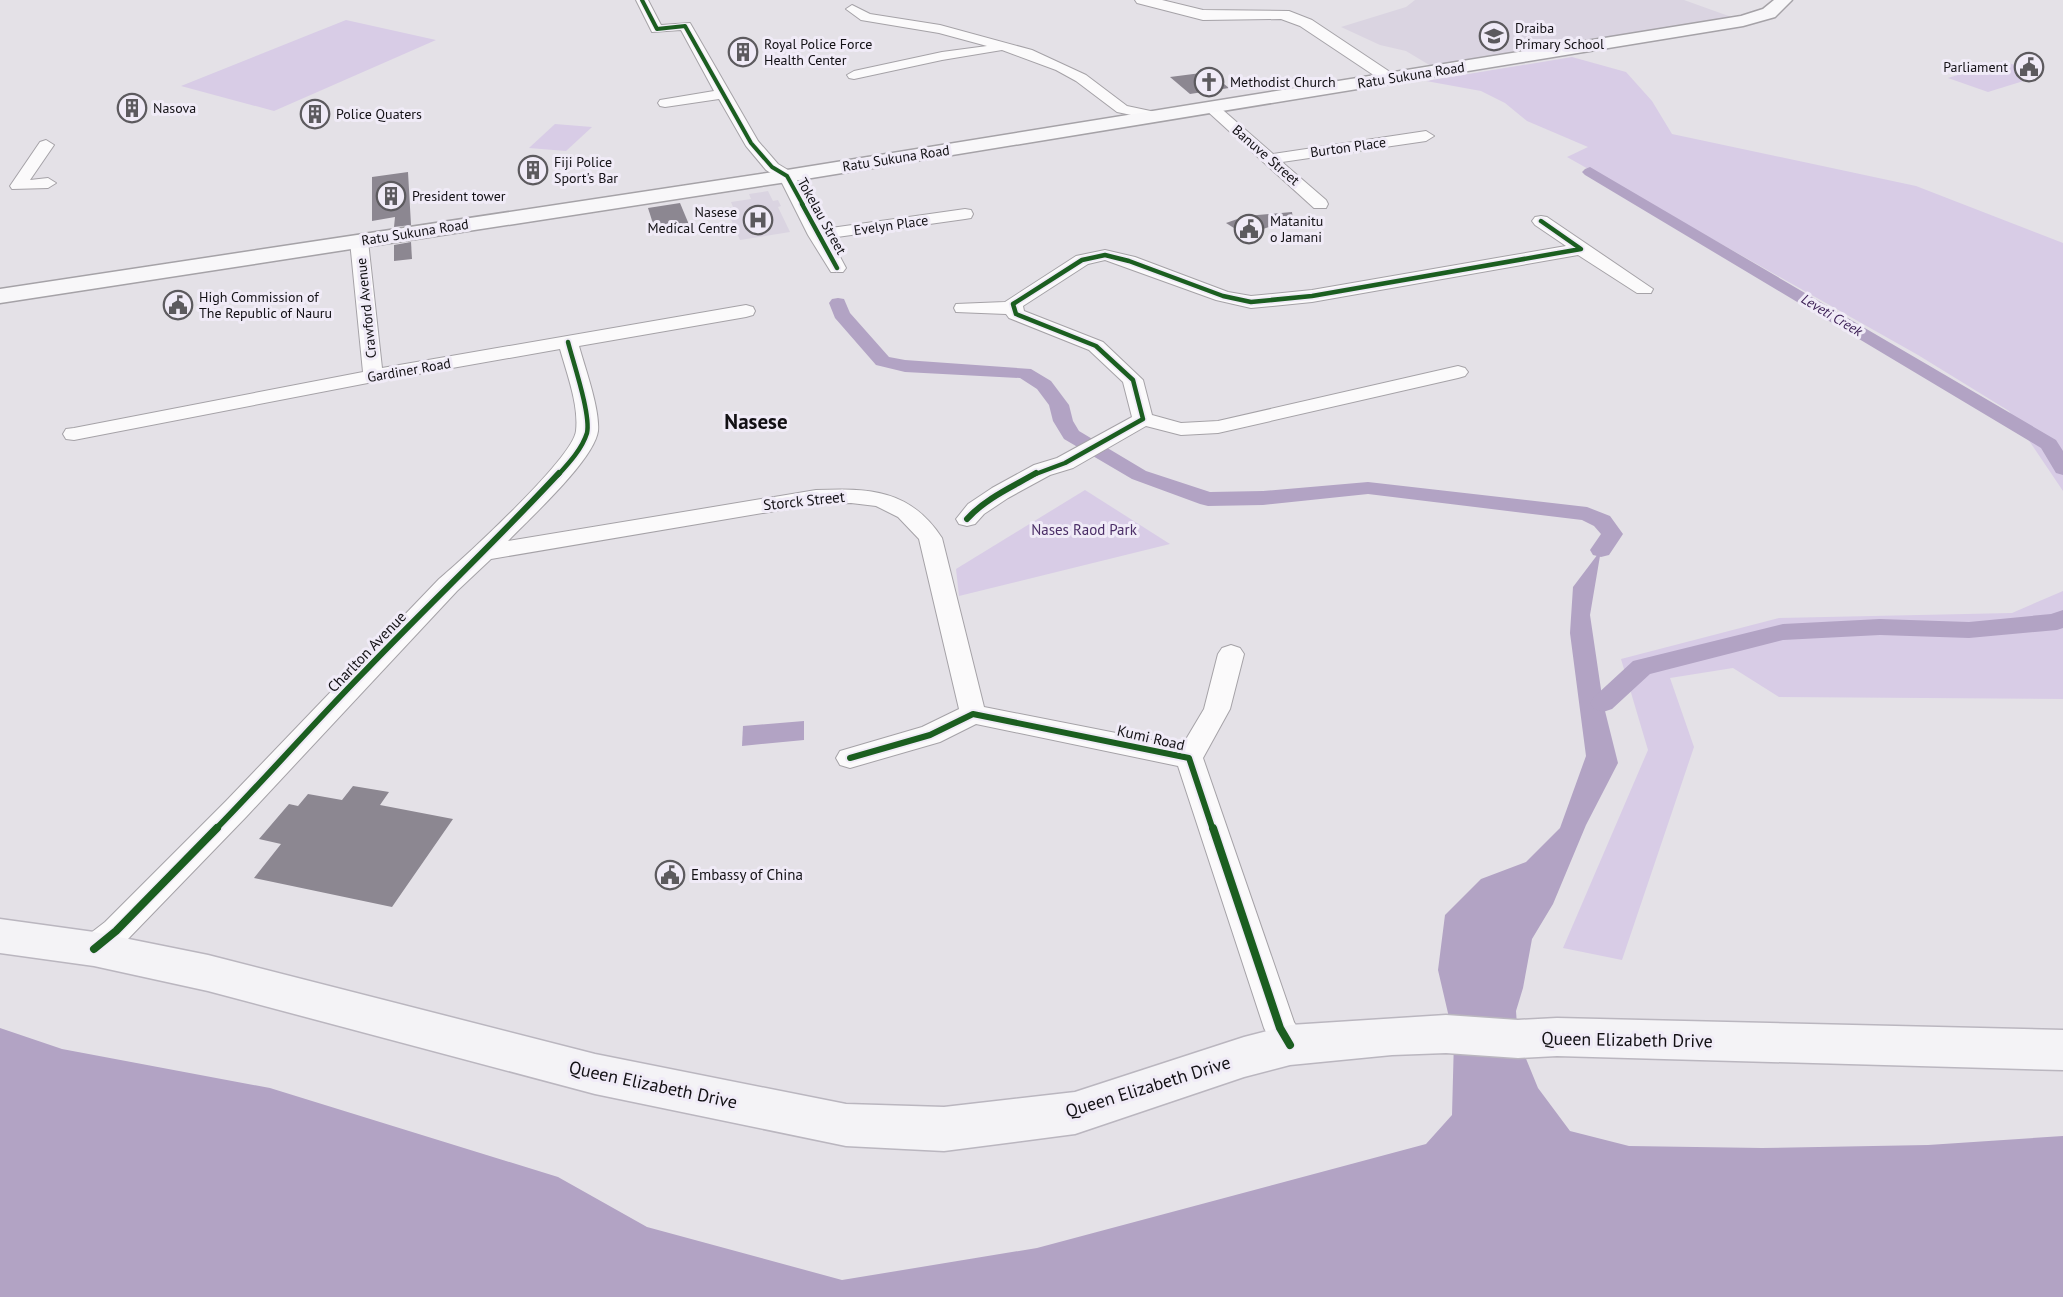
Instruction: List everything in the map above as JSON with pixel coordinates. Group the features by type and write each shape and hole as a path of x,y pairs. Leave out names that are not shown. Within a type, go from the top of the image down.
{"main road":[{"name":"Ratu Sukuna Road","path":"0,297 787,176 1743,21 1768,13 1784,0"},
{"name":"Queen Elizabeth Drive","path":"0,936 94,949 240,981 595,1074 846,1125 944,1129 1076,1113 1233,1061 1290,1045 1446,1034 1518,1039 1557,1037 2063,1050"}],"street":[{"path":"642,0 657,29 685,26 751,143 772,167 787,176"},
{"path":"1152,1 1203,15 1283,14 1306,23 1390,78"},
{"path":"1283,14 1298,4"},
{"path":"852,9 866,17 940,29 1027,52 1081,78 1112,104 1122,109 1155,116"},
{"path":"854,75 942,56 1008,48"},
{"path":"665,103 722,94"},
{"path":"1105,124 1112,104"},
{"name":"Banuve Street","path":"1211,107 1320,204"},
{"name":"Burton Place","path":"1270,159 1426,136"},
{"path":"46,145 18,186 48,183"},
{"name":"Tokelau Street","path":"787,176 817,235 837,268"},
{"name":"Evelyn Place","path":"817,235 965,214"},
{"path":"1541,221 1644,290"},
{"name":"Crawford Avenue","path":"359,241 373,376"},
{"path":"1143,419 1134,380 1096,346 1016,314 1013,304 1082,260 1105,255 1129,261 1223,296 1251,302 1312,296 1581,249"},
{"path":"963,308 1014,308"},
{"name":"Gardiner Road","path":"74,434 373,376 746,310"},
{"name":"Charlton Avenue","path":"94,949 236,809 424,610 484,553 573,459 587,432 584,402 568,342"},
{"path":"930,538 967,519 987,517 1058,479 1075,458 1143,419 1181,429 1218,427 1458,372"},
{"name":"Storck Street","path":"484,553 816,497 847,496 883,500 903,507 917,519 930,538 973,714"},
{"path":"1189,758 1217,709 1231,654"},
{"path":"850,758 930,735 973,714"},
{"name":"Kumi Road","path":"973,714 1189,758 1280,1028 1290,1045"}],"shaded area":[{"name":"Draiba Primary School","path":"1415,0 1684,0 1737,19 1431,66 1406,51 1380,45 1341,27 1406,7"},
{"name":"Nasese Medical Centre","path":"768,191 773,201 778,200 781,206 778,207 790,232 740,240 726,208 733,207 731,202 751,199 749,194"},
{"path":"1601,550 1590,615 1603,703 1618,763 1586,825 1553,904 1532,939 1523,988 1516,1011 1518,1039 1538,1088 1570,1131 1629,1146 1762,1148 1928,1145 2063,1136 2063,1297 0,1297 0,1028 62,1049 270,1088 558,1177 647,1227 842,1280 1037,1248 1426,1144 1452,1115 1454,1039 1438,970 1445,915 1481,879 1526,862 1560,828 1586,756 1570,633 1573,587"},
{"path":"804,721 804,740 742,746 743,726"}],"green space":[{"path":"346,20 436,40 274,111 181,86"},
{"path":"1572,57 1626,72 1652,101 1672,134 1916,186 2063,243 2063,491 2009,411 1918,355 1567,157 1588,147 1527,121 1505,103 1481,91 1426,81"},
{"path":"2003,61 2043,75 1988,92 1948,78"},
{"path":"555,124 592,127 566,151 529,148"},
{"name":"Nases Raod Park","path":"1085,490 1170,544 959,596 956,569"},
{"path":"2063,591 2063,699 1779,697 1733,668 1670,678 1694,747 1622,960 1563,948 1648,750 1621,659 1779,618 2012,613"}],"building":[{"name":"Methodist Church","path":"1209,72 1229,88 1190,94 1170,77"},
{"name":"President tower","path":"408,172 411,225 394,227 395,217 372,221 372,177"},
{"path":"680,203 690,227 656,233 648,208"},
{"name":"Matanitu o Jamani","path":"1292,212 1293,219 1245,235 1226,223 1246,216"},
{"path":"411,242 412,259 394,261 394,245"},
{"path":"353,786 389,792 380,805 453,819 392,907 254,878 281,844 259,839 289,804 298,806 308,794 342,800"}],"waterway":[{"name":"Leveti Creek","path":"1590,172 2049,444 2063,469"},
{"path":"838,303 841,314 883,361 905,366 1024,373 1044,385 1059,405 1063,421 1071,435 1139,475 1208,499 1263,498 1368,488 1587,514 1602,521 1612,534 1601,550"},
{"name":"Leveti Creek","path":"1603,703 1642,667 1783,632 1880,627 1969,630 2057,622 2063,618"}],"cycle path":[{"path":"642,0 657,29 685,26 751,143 772,167 787,176 837,268"},
{"path":"967,519 976,509 1000,493 1042,470 1065,463 1143,419 1133,380 1096,346 1016,314 1013,304 1082,260 1105,255 1129,261 1223,296 1251,302 1312,296 1581,249 1541,221"},
{"path":"94,949 116,931 236,809 359,677 448,585 484,553 573,459 587,432 584,402 568,342"},
{"path":"850,758 930,735 973,714 1189,758 1280,1028 1290,1045"}],"place":[{"name":"Draiba Primary School","path":"1494,36"},
{"name":"Royal Police Force Health Center","path":"743,52"},
{"name":"Parliament","path":"2029,67"},
{"name":"Methodist Church","path":"1209,82"},
{"name":"Nasova","path":"132,108"},
{"name":"Police Quaters","path":"315,114"},
{"name":"Fiji Police Sport's Bar","path":"533,170"},
{"name":"President tower","path":"391,196"},
{"name":"Nasese Medical Centre","path":"758,220"},
{"name":"Matanitu o Jamani","path":"1249,229"},
{"name":"High Commission of The Republic of Nauru","path":"178,305"},
{"name":"Embassy of China","path":"670,875"}],"district":[{"name":"Nasese","path":"756,422"}]}
